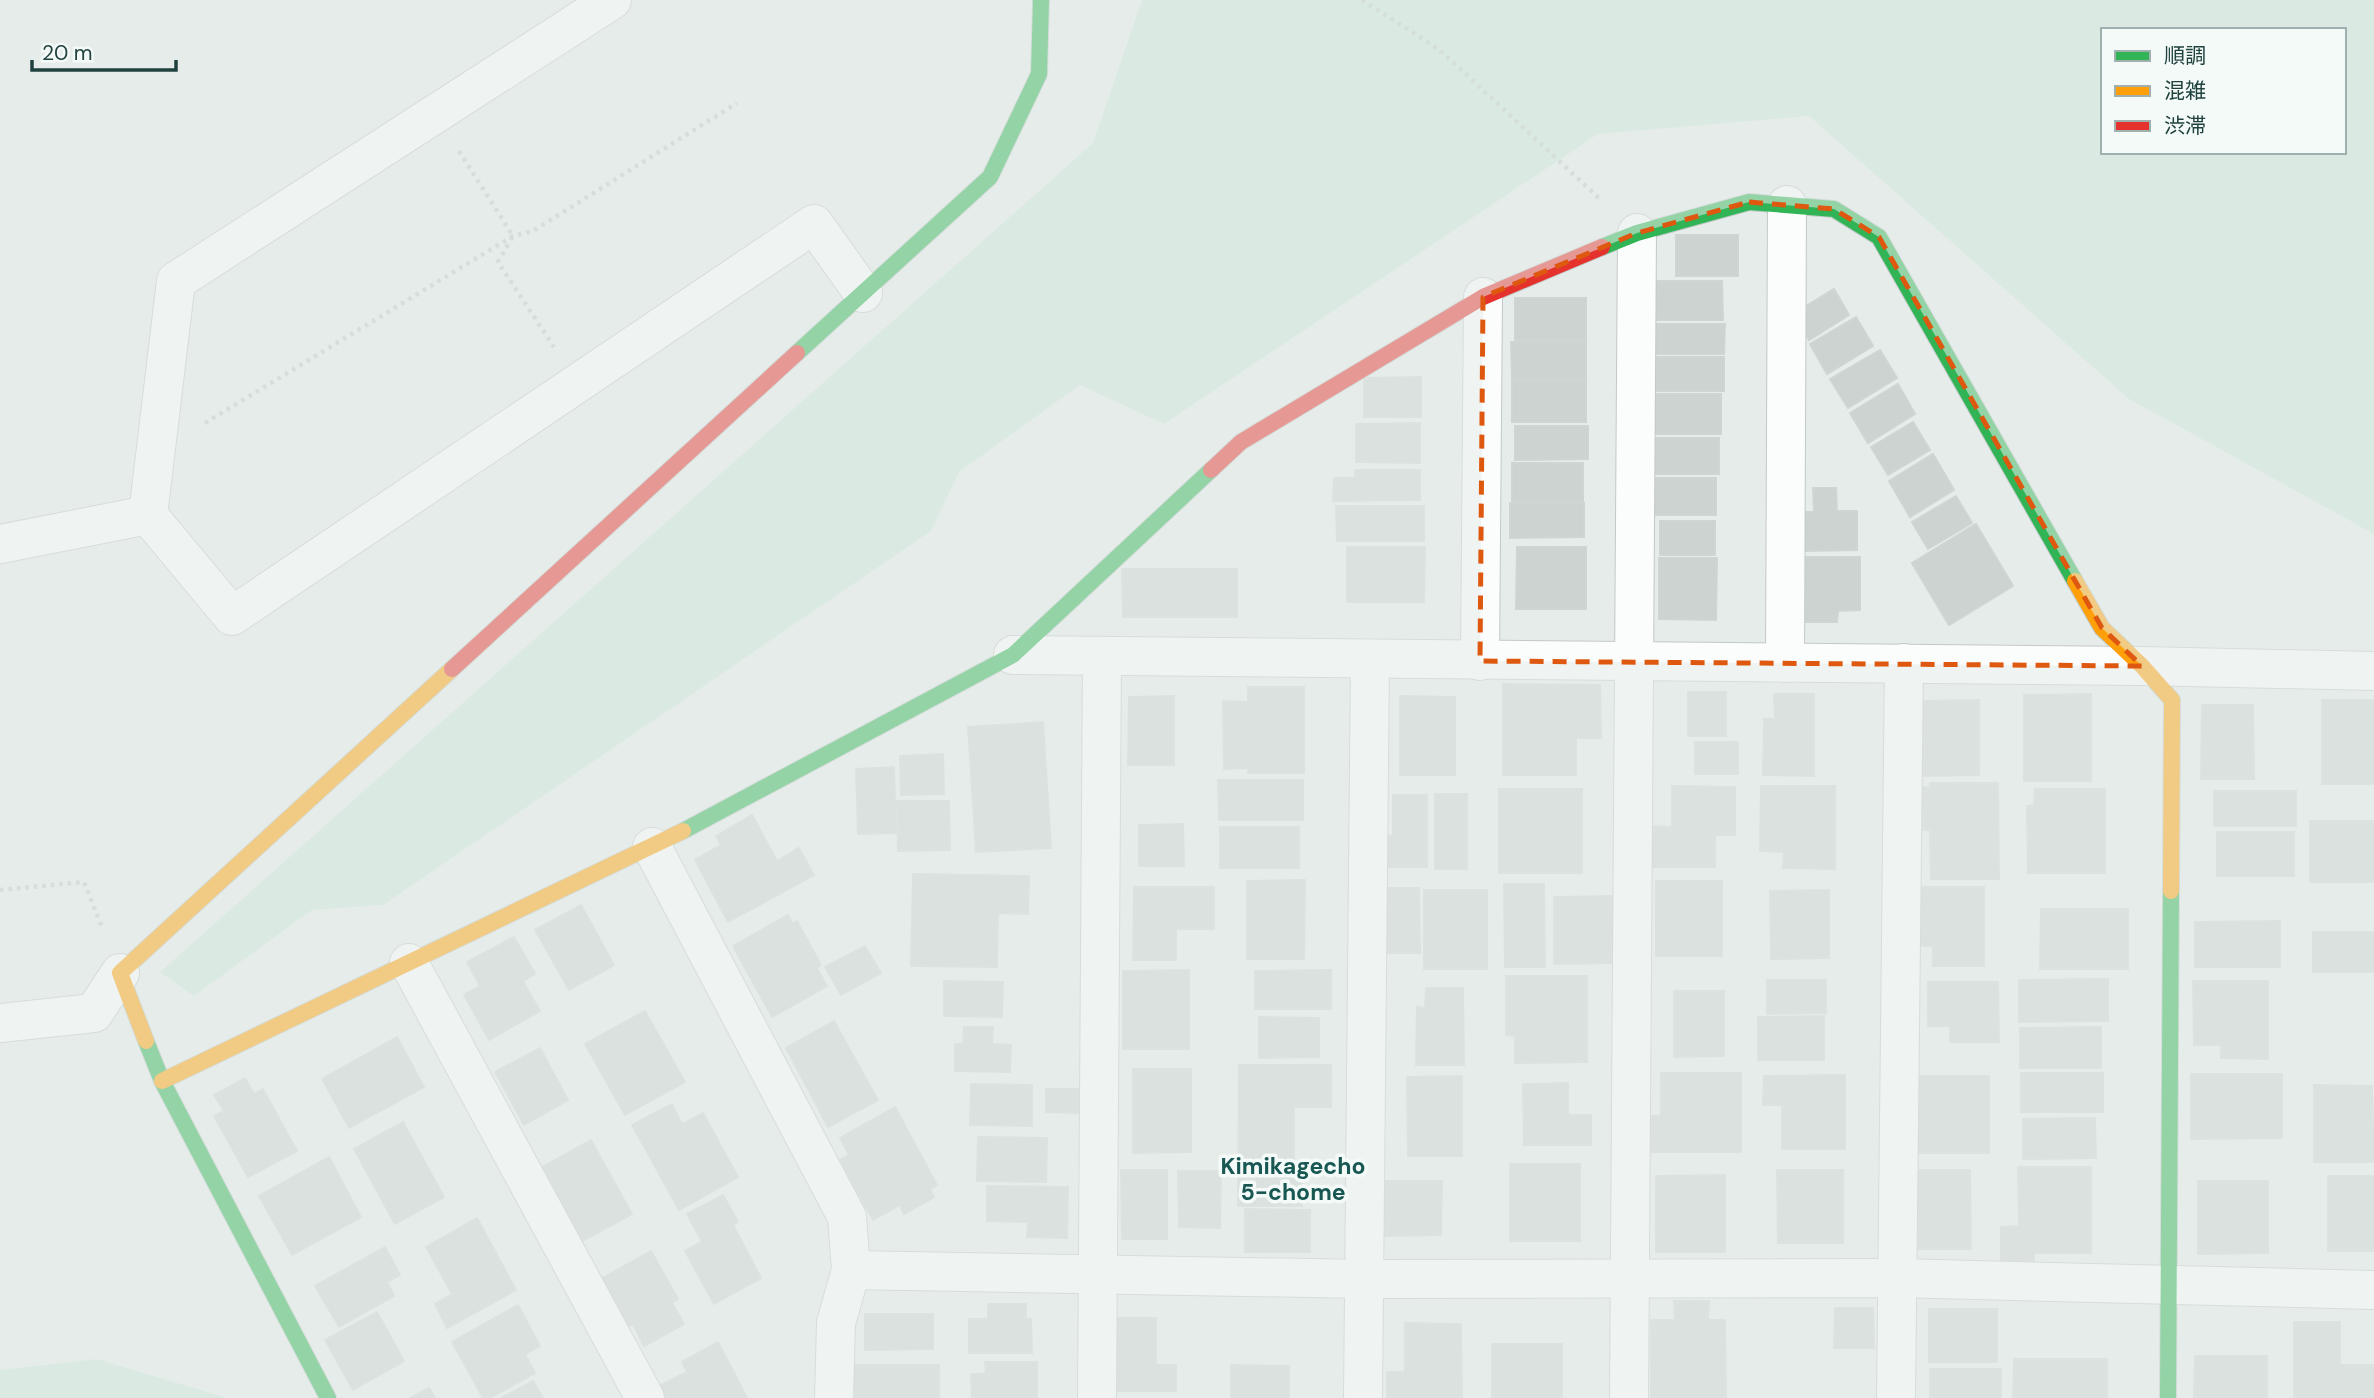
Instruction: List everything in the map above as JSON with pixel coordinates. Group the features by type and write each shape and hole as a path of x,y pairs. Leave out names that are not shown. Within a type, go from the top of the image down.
{"street":[{"path":"612,0 176,281 148,515 232,616 814,224 863,293"},
{"path":"0,1023 94,1013 120,973 990,177 1039,74 1041,0"},
{"path":"162,1081 652,847 1013,655 1241,442 1483,297 1637,233 1749,202 1834,209 1879,237 2102,628 2142,666 2172,700 2168,1398"},
{"path":"1785,663 1787,205"},
{"path":"1629,1398 1637,233"},
{"path":"1480,661 1483,297"},
{"path":"0,544 148,515"},
{"path":"1013,655 1904,663 2374,671"},
{"path":"1097,1398 1101,656"},
{"path":"1363,1398 1370,660"},
{"path":"1896,1398 1904,663"},
{"path":"652,847 847,1217 851,1270 836,1323 834,1398"},
{"path":"409,963 645,1398"},
{"path":"120,973 162,1081 328,1398"},
{"path":"851,1270 1364,1279 1896,1278 2374,1290"}],"path":[{"path":"1362,0 1440,50 1637,233"},
{"path":"157,452 513,236 533,232 737,103"},
{"path":"435,114 513,236"},
{"path":"513,236 498,262 578,383"},
{"path":"0,890 84,882 120,973"}],"highlighted area":[{"path":"1749,202 1834,209 1879,237 2102,628 2142,666 1904,663 1480,661 1483,297 1637,233"}],"green space":[{"path":"1142,0 2374,0 2374,534 2129,399 1809,116 1598,134 1164,424 1080,385 959,472 931,531 383,905 312,910 194,996 160,972 1093,143"},
{"path":"97,1359 224,1398 0,1398 0,1370"}],"building":[{"path":"1676,235 1738,235 1738,276 1676,276"},
{"path":"1653,281 1722,281 1723,320 1654,320"},
{"path":"1834,289 1849,315 1809,340 1793,314"},
{"path":"1515,298 1586,298 1586,340 1515,340"},
{"path":"1856,317 1873,346 1827,374 1810,344"},
{"path":"1654,324 1725,324 1724,354 1653,354"},
{"path":"1511,342 1586,342 1586,378 1512,379"},
{"path":"1880,350 1897,378 1848,408 1830,379"},
{"path":"1653,357 1724,357 1724,391 1653,391"},
{"path":"1421,377 1421,417 1364,417 1364,378"},
{"path":"1512,380 1586,380 1586,422 1512,422"},
{"path":"1898,384 1915,414 1868,443 1850,413"},
{"path":"1652,394 1721,394 1721,434 1652,434"},
{"path":"1913,422 1930,450 1888,475 1871,447"},
{"path":"1420,423 1420,463 1356,462 1356,424"},
{"path":"1515,426 1588,426 1588,459 1515,460"},
{"path":"1650,438 1719,438 1719,474 1650,474"},
{"path":"1933,454 1954,490 1910,517 1889,481"},
{"path":"1512,463 1583,463 1583,501 1512,501"},
{"path":"1355,470 1420,470 1420,500 1333,501 1334,478 1355,478"},
{"path":"1649,478 1716,478 1716,515 1649,515"},
{"path":"1813,488 1836,488 1837,511 1857,511 1857,550 1803,551 1803,512 1814,512"},
{"path":"1956,496 1972,523 1928,549 1912,522"},
{"path":"1510,503 1584,503 1584,537 1510,538"},
{"path":"1336,506 1424,506 1424,541 1337,541"},
{"path":"1660,521 1715,521 1715,555 1660,555"},
{"path":"1976,524 2013,586 1949,625 1912,563"},
{"path":"1347,547 1425,547 1424,602 1347,602"},
{"path":"1517,547 1586,547 1586,609 1516,609"},
{"path":"1798,557 1860,557 1860,610 1838,611 1837,622 1799,622"},
{"path":"1659,558 1717,558 1716,620 1659,619"},
{"path":"1122,569 1237,569 1237,617 1123,617"},
{"path":"1503,684 1600,685 1601,738 1576,738 1576,775 1503,775"},
{"path":"1248,687 1304,687 1304,773 1248,773 1249,768 1224,769 1223,701 1248,702"},
{"path":"1688,692 1726,692 1726,736 1688,736"},
{"path":"1774,694 1814,694 1814,776 1763,775 1764,719 1775,719"},
{"path":"2091,694 2091,781 2024,781 2024,695"},
{"path":"1174,696 1174,765 1128,765 1129,697"},
{"path":"1400,696 1455,697 1455,775 1400,775"},
{"path":"1979,700 1979,775 1923,776 1922,701"},
{"path":"2322,700 2374,700 2374,784 2322,784"},
{"path":"2202,705 2253,705 2254,779 2201,779"},
{"path":"1043,722 1051,848 976,852 968,727"},
{"path":"1695,742 1738,742 1738,774 1695,774"},
{"path":"943,754 944,794 901,795 900,756"},
{"path":"894,767 896,833 858,834 856,769"},
{"path":"1218,780 1303,780 1303,820 1219,820"},
{"path":"1930,783 1998,783 1999,879 1931,879 1930,830 1923,830 1923,787 1930,788"},
{"path":"1672,786 1735,787 1735,835 1715,835 1715,867 1647,867 1647,826 1672,827"},
{"path":"1761,786 1835,786 1835,869 1783,868 1784,852 1760,851"},
{"path":"1499,789 1582,789 1582,873 1499,873"},
{"path":"2035,789 2105,789 2105,873 2028,873 2027,806 2034,805"},
{"path":"2214,791 2296,791 2296,826 2214,826"},
{"path":"1435,794 1467,794 1467,869 1435,869"},
{"path":"1393,795 1427,795 1427,867 1376,867 1375,836 1393,836"},
{"path":"897,801 949,801 950,850 898,851"},
{"path":"752,815 777,861 799,848 814,875 728,922 695,860 721,845 716,836"},
{"path":"2310,821 2374,821 2374,882 2310,882"},
{"path":"1183,824 1184,866 1139,866 1139,825"},
{"path":"1220,827 1299,827 1299,868 1220,868"},
{"path":"2217,832 2294,832 2294,876 2217,876"},
{"path":"913,874 1029,876 1028,914 998,913 997,967 911,966"},
{"path":"1305,880 1304,959 1247,959 1247,881"},
{"path":"1656,881 1722,881 1722,956 1656,956"},
{"path":"1504,884 1544,884 1545,967 1505,967"},
{"path":"1134,887 1214,887 1214,929 1176,929 1176,960 1133,960"},
{"path":"1919,887 1984,887 1984,966 1933,966 1933,946 1919,946"},
{"path":"1384,888 1419,888 1420,953 1385,953"},
{"path":"1424,890 1487,890 1487,969 1424,969"},
{"path":"1829,890 1829,958 1771,959 1770,891"},
{"path":"1615,896 1614,963 1554,964 1554,897"},
{"path":"581,905 614,965 569,990 535,930"},
{"path":"2041,909 2128,909 2128,969 2040,969"},
{"path":"788,915 792,924 797,921 821,965 817,968 827,986 772,1017 733,946"},
{"path":"2280,921 2280,967 2195,967 2195,922"},
{"path":"2313,932 2374,932 2374,972 2313,972"},
{"path":"514,937 535,974 523,981 540,1011 489,1040 464,995 480,986 467,962"},
{"path":"865,946 881,973 841,995 825,967"},
{"path":"1189,970 1189,1049 1123,1049 1123,971"},
{"path":"1331,970 1331,1009 1255,1009 1255,971"},
{"path":"1506,976 1587,976 1587,1062 1515,1063 1515,1036 1506,1035"},
{"path":"2108,979 2108,1021 2019,1022 2019,980"},
{"path":"1767,980 1826,980 1826,1013 1767,1014"},
{"path":"944,981 1003,982 1002,1017 944,1016"},
{"path":"2193,981 2268,981 2268,1059 2221,1058 2221,1045 2194,1045"},
{"path":"1928,982 1998,982 1999,1042 1950,1042 1950,1026 1928,1026"},
{"path":"1426,988 1463,988 1464,1065 1416,1065 1417,1007 1425,1008"},
{"path":"1674,991 1724,991 1724,1056 1674,1057"},
{"path":"645,1011 685,1082 625,1115 585,1044"},
{"path":"1824,1016 1824,1060 1758,1060 1758,1017"},
{"path":"1259,1017 1319,1018 1319,1057 1259,1058"},
{"path":"834,1021 878,1100 828,1127 786,1048"},
{"path":"964,1027 993,1027 992,1044 1011,1045 1010,1072 955,1071 955,1044 963,1044"},
{"path":"2101,1027 2101,1068 2020,1068 2020,1028"},
{"path":"397,1037 424,1087 349,1128 322,1079"},
{"path":"540,1048 568,1100 524,1125 495,1072"},
{"path":"1239,1065 1331,1065 1331,1107 1294,1107 1294,1163 1302,1163 1302,1206 1238,1206"},
{"path":"1133,1069 1191,1069 1191,1152 1133,1153"},
{"path":"1661,1073 1741,1073 1741,1152 1645,1152 1645,1116 1661,1116"},
{"path":"2021,1073 2103,1073 2103,1112 2021,1112"},
{"path":"2191,1074 2282,1074 2282,1138 2191,1139"},
{"path":"1845,1075 1845,1149 1782,1149 1782,1105 1763,1105 1764,1076"},
{"path":"1462,1076 1462,1156 1408,1156 1407,1077"},
{"path":"1916,1076 1989,1076 1989,1153 1916,1153"},
{"path":"245,1078 254,1094 263,1089 297,1151 248,1177 214,1116 224,1111 214,1095"},
{"path":"1568,1083 1568,1115 1591,1115 1591,1145 1524,1145 1523,1084"},
{"path":"971,1084 1032,1085 1032,1126 970,1125"},
{"path":"2314,1085 2372,1086 2374,1162 2314,1162"},
{"path":"1046,1089 1080,1089 1079,1113 1046,1112"},
{"path":"672,1104 682,1124 703,1113 738,1177 679,1210 632,1125"},
{"path":"895,1107 937,1185 930,1189 934,1197 904,1214 900,1205 873,1220 840,1160 849,1155 840,1138"},
{"path":"2095,1118 2096,1158 2023,1159 2023,1119"},
{"path":"403,1122 444,1197 395,1224 354,1149"},
{"path":"978,1137 1047,1138 1046,1182 977,1181"},
{"path":"591,1140 632,1214 577,1244 537,1170"},
{"path":"329,1157 361,1217 292,1255 259,1196"},
{"path":"1510,1164 1580,1164 1580,1241 1510,1241"},
{"path":"2018,1167 2091,1167 2091,1253 2034,1253 2034,1261 2001,1261 2001,1227 2019,1226"},
{"path":"1121,1170 1167,1170 1167,1239 1122,1239"},
{"path":"1777,1170 1843,1170 1843,1243 1778,1243"},
{"path":"1910,1170 1970,1170 1971,1249 1911,1249"},
{"path":"1178,1171 1221,1171 1220,1228 1179,1227"},
{"path":"1725,1175 1725,1252 1656,1252 1656,1176"},
{"path":"2328,1176 2374,1176 2374,1251 2328,1251"},
{"path":"1385,1181 1442,1181 1441,1235 1385,1236"},
{"path":"2198,1181 2268,1181 2268,1253 2198,1254"},
{"path":"987,1186 1068,1187 1067,1238 1027,1237 1028,1222 987,1221"},
{"path":"723,1195 738,1222 733,1225 761,1278 714,1304 685,1251 702,1242 687,1214"},
{"path":"1245,1209 1310,1210 1310,1252 1245,1252"},
{"path":"477,1218 516,1290 447,1328 435,1304 452,1294 426,1247"},
{"path":"385,1247 400,1275 387,1282 394,1296 339,1327 315,1286"},
{"path":"651,1251 678,1299 672,1303 684,1324 644,1346 633,1324 625,1328 599,1280"},
{"path":"1674,1301 1709,1301 1708,1320 1725,1320 1726,1398 1651,1398 1651,1320 1675,1320"},
{"path":"988,1304 1026,1304 1026,1319 1031,1319 1032,1353 969,1353 969,1319 988,1319"},
{"path":"518,1305 540,1346 525,1354 535,1373 490,1398 483,1398 452,1342"},
{"path":"1835,1308 1873,1308 1874,1348 1834,1348"},
{"path":"1929,1309 1997,1309 1997,1362 1929,1362"},
{"path":"377,1312 404,1361 353,1390 325,1340"},
{"path":"865,1314 933,1314 933,1349 865,1350"},
{"path":"1116,1318 1156,1318 1156,1365 1176,1365 1176,1391 1117,1391"},
{"path":"2294,1322 2340,1322 2340,1365 2374,1365 2374,1398 2294,1398"},
{"path":"1405,1323 1461,1324 1462,1398 1387,1398 1387,1372 1405,1372"},
{"path":"718,1342 747,1398 666,1398 659,1386 687,1372 682,1362"},
{"path":"1492,1344 1562,1344 1562,1398 1492,1398"},
{"path":"2195,1356 2267,1356 2267,1398 2194,1398"},
{"path":"2014,1359 2107,1359 2107,1398 2013,1398"},
{"path":"985,1362 1037,1362 1037,1398 972,1398 971,1374 986,1374"},
{"path":"854,1365 939,1365 939,1398 854,1398"},
{"path":"1231,1365 1289,1366 1289,1398 1231,1398"},
{"path":"1930,1369 2001,1369 2001,1398 1930,1398"},
{"path":"533,1381 543,1398 501,1398"},
{"path":"429,1388 435,1398 410,1398"}],"traffic: fast":[{"path":"797,353 990,177 1039,74 1041,0"},
{"path":"1602,247 1637,233 1749,202 1834,209 1879,237 2075,581"},
{"path":"683,831 1013,655 1211,470"},
{"path":"2168,1398 2171,891"},
{"path":"146,1041 162,1081 328,1398"}],"traffic: slow":[{"path":"2075,581 2102,628 2142,666 2172,700 2171,891"},
{"path":"146,1041 120,973 452,669"},
{"path":"162,1081 683,831"}],"traffic: jam":[{"path":"1211,470 1241,442 1483,297 1602,247"},
{"path":"452,669 797,353"}],"district":[{"name":"Kimikagecho 5-chome","path":"1293,1179"}]}
